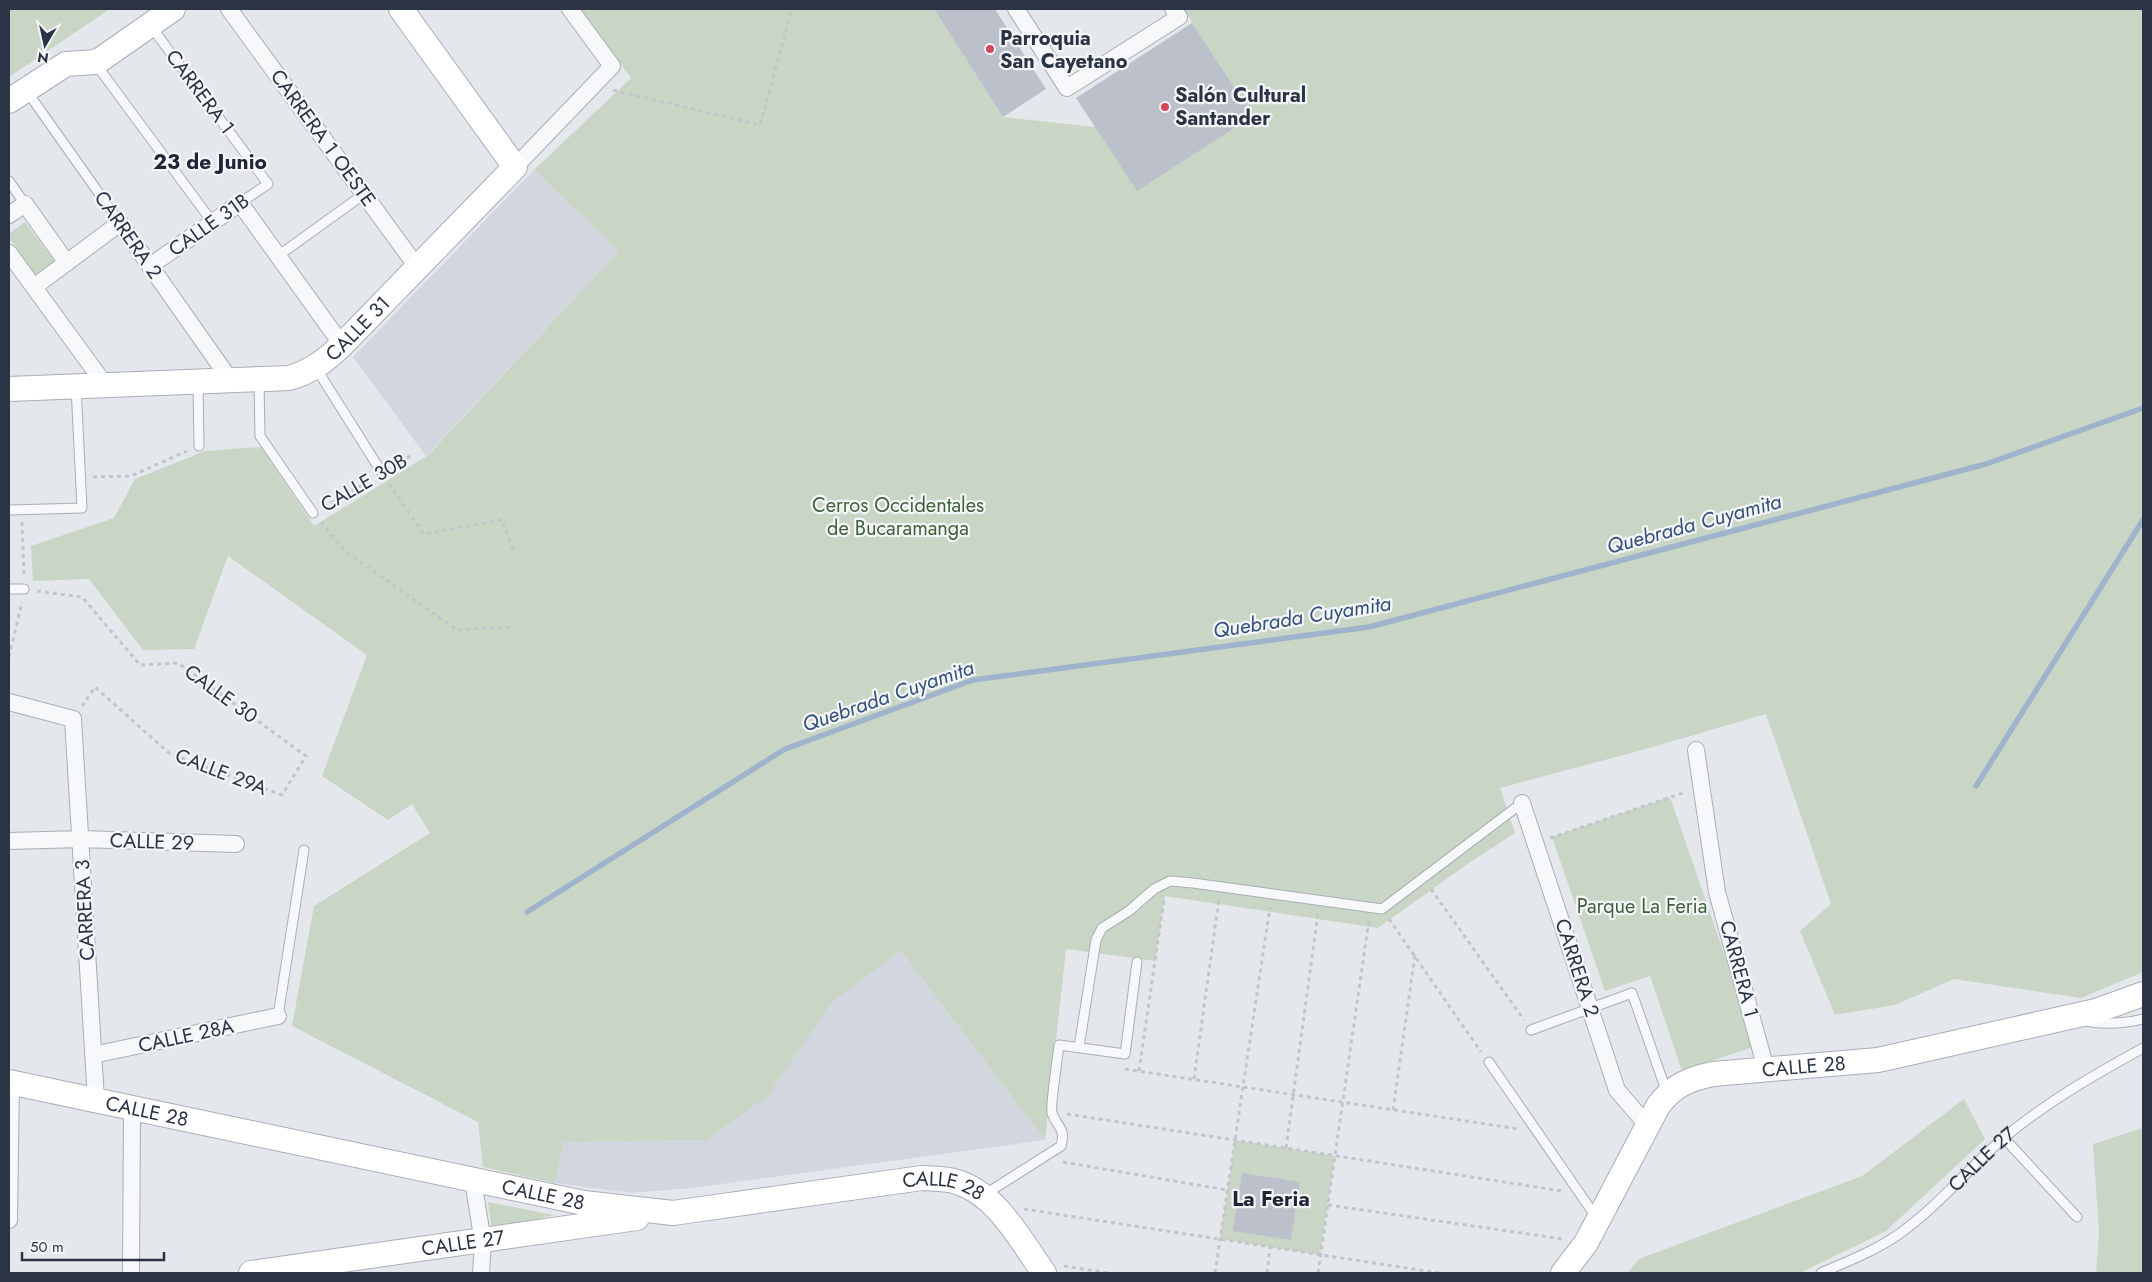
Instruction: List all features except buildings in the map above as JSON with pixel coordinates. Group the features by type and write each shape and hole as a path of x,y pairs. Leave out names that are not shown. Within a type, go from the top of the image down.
{"street":[{"path":"17,96 66,64 94,62 173,9"},
{"name":"CARRERA 1 OESTE","path":"229,9 417,268"},
{"path":"401,9 514,167"},
{"name":"CALLE 31","path":"9,389 290,378 316,367 342,345 612,66 570,9"},
{"path":"1016,9 1067,88 1176,13"},
{"path":"240,203 342,345"},
{"name":"CALLE 31B","path":"150,266 240,203"},
{"path":"9,215 25,204 67,263"},
{"path":"34,287 120,223"},
{"name":"CARRERA 2","path":"120,223 231,381"},
{"path":"9,253 106,386"},
{"path":"9,702 73,719"},
{"name":"CARRERA 3","path":"73,719 96,1100"},
{"name":"CARRERA 1","path":"1696,750 1717,892 1766,1070"},
{"name":"CARRERA 2","path":"1522,803 1617,1090 1647,1125"},
{"name":"CALLE 29","path":"9,841 80,839 236,844"},
{"name":"CALLE 28","path":"1564,1273 1586,1243 1647,1125 1668,1093 1682,1084 1698,1077 1878,1060 2070,1017 2119,1004 2143,994"},
{"name":"CALLE 28A","path":"93,1055 278,1016"},
{"path":"9,1220 10,1082"},
{"name":"CALLE 28","path":"10,1082 562,1200 673,1213 922,1178 955,1181 967,1185 987,1200 1009,1224 1040,1267"},
{"path":"131,1273 132,1108"},
{"path":"474,1181 482,1240 481,1273"},
{"name":"CALLE 27","path":"251,1273 673,1213"}],"lane":[{"name":"CARRERA 1","path":"150,25 268,184"},
{"path":"94,62 212,223"},
{"name":"CARRERA 2","path":"17,96 120,223"},
{"path":"9,181 25,204"},
{"name":"CALLE 31B","path":"240,203 268,184"},
{"path":"278,256 364,194"},
{"path":"316,367 382,473"},
{"path":"259,380 260,436 313,513"},
{"path":"198,382 199,446"},
{"path":"9,510 82,508 76,387"},
{"path":"9,589 24,589"},
{"path":"1079,1047 1096,940 1102,928 1129,911 1154,889 1170,881 1382,909 1522,803"},
{"path":"278,1016 304,850"},
{"path":"987,1200 1041,1158 1061,1146 1062,1129 1051,1112 1060,1045 1125,1054 1137,962"},
{"path":"1531,1030 1632,993 1668,1093"},
{"path":"2070,1017 2100,1024 2122,1024 2143,1019"},
{"name":"CALLE 27","path":"1823,1273 1878,1248 1900,1234 2004,1138 2079,1082 2143,1048"},
{"path":"1489,1062 1598,1220"},
{"path":"2004,1138 2077,1217"}],"path":[{"path":"593,86 760,125 792,9"},
{"path":"81,477 131,476 199,446"},
{"name":"CALLE 30B","path":"313,513 414,454"},
{"path":"382,473 424,534 502,520 513,550"},
{"path":"313,513 345,550 456,630 511,627"},
{"name":"CALLE 30","path":"24,589 82,597 140,665 178,662 306,756"},
{"name":"CALLE 29A","path":"73,719 95,687 170,754 282,795 306,756"},
{"path":"1535,843 1701,787"},
{"path":"1423,878 1531,1030"},
{"path":"1139,1071 1165,896 1170,881"},
{"path":"1194,1080 1221,887"},
{"path":"1215,1273 1272,894"},
{"path":"1286,1148 1320,900"},
{"path":"1318,1273 1371,908"},
{"path":"1382,909 1489,1062"},
{"path":"1393,1110 1414,955"},
{"path":"1121,1068 1537,1132"},
{"path":"1051,1112 1580,1194"},
{"path":"1041,1158 1227,1190"},
{"path":"987,1200 1438,1273"},
{"path":"1328,1205 1586,1243"},
{"path":"1266,1273 1270,1247"},
{"path":"1040,1267 1109,1273"}],"shaded area":[{"path":"534,170 619,251 426,456 353,357"},
{"path":"901,951 1045,1140 692,1188 631,1193 555,1183 564,1142 707,1140 768,1096 832,1002"}],"green space":[{"path":"9,9 110,9 9,77"},
{"name":"Cerros Occidentales de Bucaramanga","path":"580,9 934,9 1003,117 1095,127 1192,23 1185,9 2143,9 2143,972 2081,998 1954,979 1895,1005 1835,1015 1800,931 1831,904 1766,714 1500,788 1515,833 1469,863 1378,928 1165,896 1155,961 1066,949 1045,1140 901,951 832,1002 768,1096 707,1140 564,1142 555,1183 483,1167 478,1122 292,1026 314,906 430,833 412,804 388,820 322,776 367,655 228,556 194,649 143,650 89,579 33,581 31,546 114,518 135,479 205,451 261,447 314,526 427,456 619,251 534,170 631,78"},
{"path":"25,222 55,262 36,275 9,238 9,234"},
{"name":"Parque La Feria","path":"1670,797 1756,1046 1682,1071 1650,976 1605,991 1552,837"},
{"path":"1964,1099 1985,1139 1886,1231 1800,1273 1627,1273 1639,1259 1862,1176"},
{"path":"2143,1128 2143,1273 2096,1273 2099,1232 2093,1144"},
{"path":"1235,1140 1335,1156 1320,1255 1220,1239"},
{"path":"488,1202 554,1215 492,1229"}],"waterway":[{"name":"Quebrada Cuyamita","path":"527,912 785,749 973,680 1369,627 1986,464 2143,408"},
{"path":"1976,786 2143,520"}],"place":[{"name":"Parroquia San Cayetano","path":"990,49"},
{"name":"Salón Cultural Santander","path":"1165,107"}],"district":[{"name":"23 de Junio","path":"210,162"},
{"name":"La Feria","path":"1271,1199"}]}
